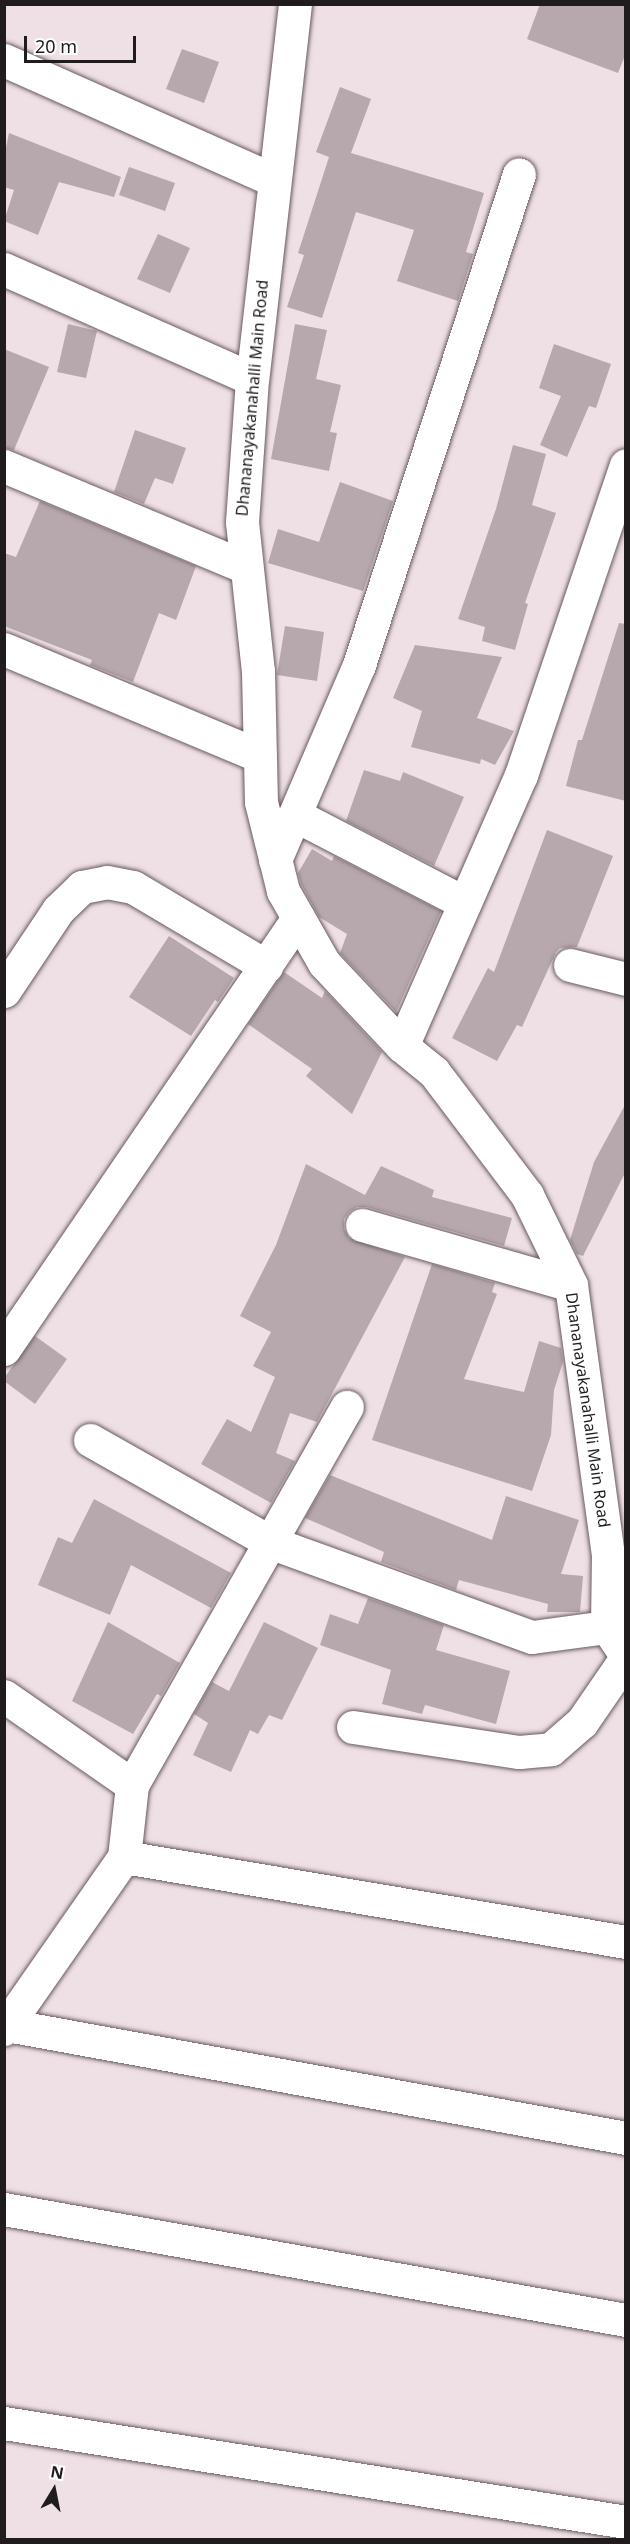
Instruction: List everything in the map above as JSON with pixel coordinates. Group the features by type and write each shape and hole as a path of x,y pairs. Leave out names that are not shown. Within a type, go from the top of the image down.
{"street":[{"name":"Dhananayakanahalli Main Road","path":"295,4 252,379 242,522 258,671 261,802 283,891 324,963 402,1046 434,1072 527,1195 571,1285 608,1554 607,1627"},
{"path":"4,60 274,180"},
{"path":"275,860 359,665 519,174"},
{"path":"4,269 252,379"},
{"path":"402,1046 521,775 626,465"},
{"path":"4,466 246,567"},
{"path":"4,649 260,756"},
{"path":"295,815 465,903"},
{"path":"4,991 58,910 82,888 107,882 133,887 266,966"},
{"path":"4,1349 298,918"},
{"path":"570,965 626,979"},
{"path":"362,1225 571,1285"},
{"path":"347,1407 272,1543 132,1785 124,1857 6,2027 626,2138"},
{"path":"90,1440 272,1543 532,1637 607,1627 626,1657 582,1722 551,1749 519,1752 353,1727"},
{"path":"4,1696 132,1785"},
{"path":"124,1857 626,1942"},
{"path":"4,2209 626,2320"},
{"path":"4,2423 626,2522"}],"building":[{"path":"540,4 626,4 626,53 618,73 527,39"},
{"path":"182,49 219,62 204,103 166,89"},
{"path":"340,87 371,99 351,153 484,193 466,252 473,254 458,301 397,281 414,230 356,212 322,318 287,307 304,255 298,253 329,157 316,152"},
{"path":"9,133 121,177 114,197 59,182 38,235 4,221 14,190 4,187 4,157"},
{"path":"129,167 175,183 165,211 119,195"},
{"path":"158,234 190,248 170,293 137,279"},
{"path":"68,324 97,331 86,378 57,372"},
{"path":"295,324 327,330 316,379 341,385 330,432 337,433 329,471 271,459"},
{"path":"554,344 611,364 596,408 589,406 567,457 540,445 561,396 539,388"},
{"path":"4,349 49,367 14,450 4,448"},
{"path":"135,430 186,448 173,484 155,478 144,504 114,492"},
{"path":"513,445 546,454 532,505 556,513 525,603 528,604 515,650 482,641 485,627 458,619 496,509"},
{"path":"340,482 393,501 363,591 268,563 278,529 319,542"},
{"path":"40,501 196,566 176,620 159,613 133,682 90,665 92,660 4,626 4,553 16,557"},
{"path":"619,623 626,624 626,801 566,786 578,740 582,740"},
{"path":"285,626 324,632 317,681 277,675"},
{"path":"415,645 502,657 477,718 514,731 495,765 481,759 480,764 411,747 422,711 393,698"},
{"path":"364,770 400,781 403,772 464,797 434,866 346,821"},
{"path":"547,830 613,856 577,947 560,948 556,952 522,1027 517,1025 497,1061 452,1038 488,968 494,972"},
{"path":"312,849 332,861 334,856 441,911 396,1012 340,953 347,934 319,917 301,884 298,873"},
{"path":"169,936 234,978 218,1002 215,1000 191,1036 129,997"},
{"path":"284,972 322,998 325,991 382,1052 352,1114 306,1076 312,1069 248,1024"},
{"path":"626,1103 626,1171 583,1256 577,1254 570,1240 594,1162"},
{"path":"306,1164 365,1195 381,1166 434,1190 432,1197 512,1218 504,1246 367,1207 357,1207 349,1212 344,1219 344,1229 349,1238 405,1257 317,1422 290,1413 276,1453 295,1461 271,1503 201,1464 227,1419 251,1432 275,1377 253,1366 271,1332 240,1316 276,1245"},
{"path":"432,1264 495,1283 492,1292 497,1294 464,1379 524,1392 539,1341 561,1348 563,1362 554,1390 551,1435 532,1491 372,1440"},
{"path":"35,1336 67,1359 35,1404 4,1381 4,1378"},
{"path":"330,1475 492,1540 506,1496 579,1520 561,1574 583,1576 580,1612 547,1612 548,1604 459,1580 456,1590 381,1562 384,1552 305,1518"},
{"path":"94,1499 231,1573 211,1608 131,1565 110,1615 38,1585 58,1537 72,1543"},
{"path":"368,1598 444,1625 436,1650 510,1671 496,1724 425,1705 422,1714 382,1704 391,1670 320,1645 330,1614 358,1624"},
{"path":"108,1622 180,1663 161,1696 157,1694 133,1734 72,1701"},
{"path":"264,1622 318,1648 282,1720 269,1715 258,1734 250,1730 231,1772 193,1755 208,1723 194,1714 212,1682 229,1691"}]}
